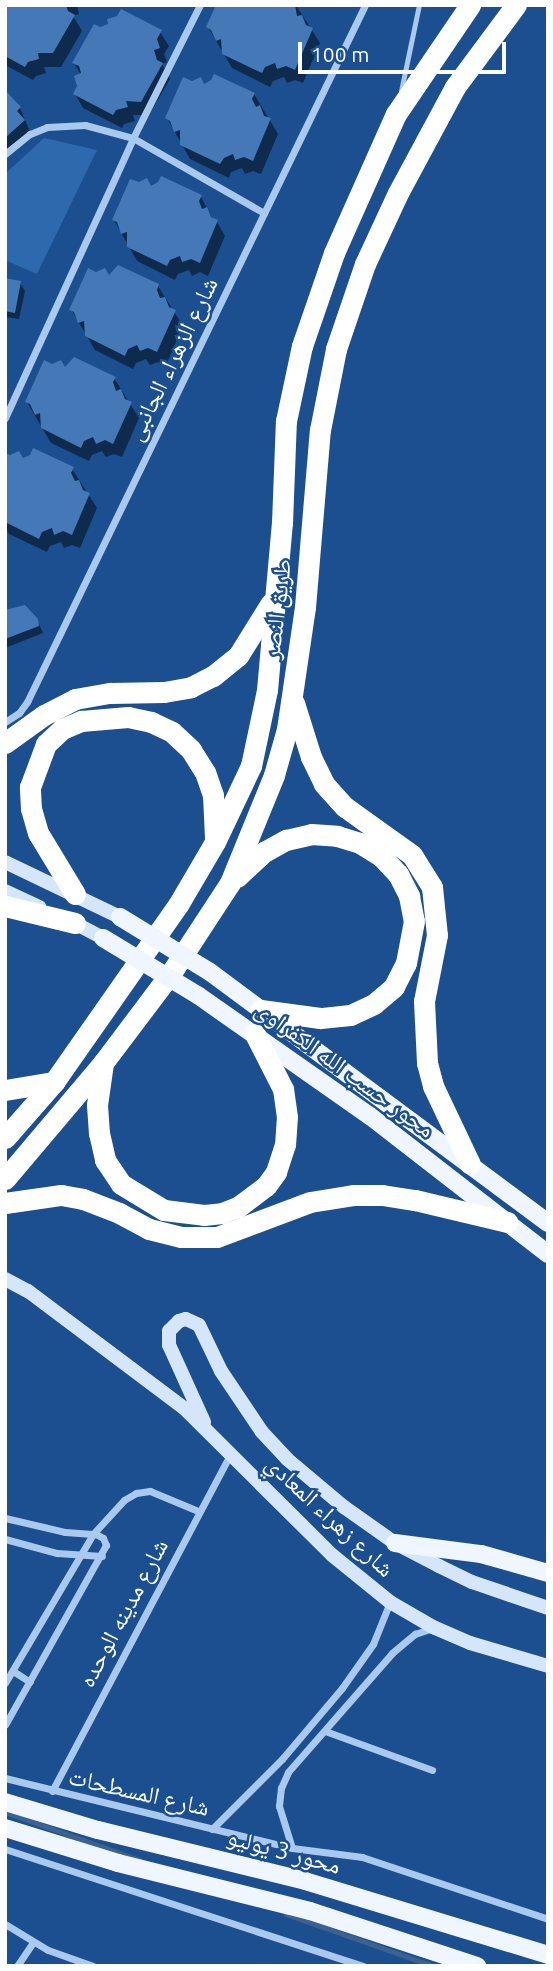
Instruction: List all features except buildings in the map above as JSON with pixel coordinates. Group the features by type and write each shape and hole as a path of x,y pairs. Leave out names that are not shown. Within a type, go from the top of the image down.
{"highway":[{"name":"طريق النصر","path":"5,1138 54,1082 178,905 215,842 251,766 267,690 282,523 285,421 302,346 334,253 396,114 470,5"},
{"name":"طريق النصر","path":"5,1179 103,1063 173,970 230,883 274,775 293,697 305,607 320,430 336,349 365,264 398,193 455,87 516,5"},
{"path":"5,743 44,715 75,699 110,693 164,692 191,687 213,676 238,656 275,595"},
{"path":"293,697 301,729 324,784 345,807 412,855 432,887 437,935 424,1001 427,1063 442,1107 470,1164"},
{"path":"75,894 38,834 31,809 30,787 46,744 62,729 81,721 128,717 151,722 172,732 191,750 205,772 213,795 215,842"},
{"path":"230,883 274,845 298,836 324,834 360,843 381,856 398,874 410,896 414,921 406,963 394,987 374,1004 350,1014 320,1018 261,1010"},
{"path":"5,906 75,923"},
{"path":"103,1063 97,1105 99,1133 105,1160 121,1184 164,1210 204,1215 222,1213 246,1202 266,1186 276,1171 285,1145 287,1117 283,1089 255,1034"},
{"path":"5,1090 54,1082"},
{"path":"5,1203 61,1195 83,1199 119,1213 149,1229 197,1238 229,1233 310,1202 354,1195 382,1195 415,1200 507,1222"}],"main road":[{"path":"5,862 120,917"},
{"path":"5,891 103,938"},
{"name":"محور حسب الله الكفراوى","path":"120,917 210,972 548,1223"},
{"name":"محور حسب الله الكفراوى","path":"103,938 199,996 255,1034 370,1116 548,1254"},
{"name":"شارع زهراء المعادي","path":"5,1279 161,1389 208,1431 332,1555 390,1602 433,1628 497,1653 548,1667"},
{"name":"شارع زهراء المعادي","path":"208,1431 169,1345 169,1331 179,1321 193,1321 199,1325 240,1402 287,1459 344,1507 395,1543 472,1582 548,1608"},
{"path":"395,1543 481,1554 548,1573"},
{"name":"محور 3 يوليو","path":"5,1802 98,1830 305,1881 548,1955"},
{"path":"5,1828 118,1863 310,1911 477,1966"}],"street":[{"path":"5,418 133,138 200,5"},
{"name":"شارع الزهراء الجانبى","path":"5,722 19,713 27,702 365,5"},
{"path":"5,154 30,134 66,124 85,125 133,138 264,213"},
{"name":"شارع مدينه الوحده","path":"52,1791 230,1454"},
{"path":"5,1683 93,1534 124,1500 143,1491 163,1494 198,1511"},
{"path":"5,1518 65,1532 93,1534 105,1541 102,1556 5,1724"},
{"path":"5,1539 41,1551 102,1556"},
{"path":"212,1829 282,1759 342,1688 373,1644 390,1602"},
{"path":"292,1848 280,1814 281,1788 293,1765 392,1653 415,1634 433,1628"},
{"path":"13,1671 30,1682"},
{"path":"325,1731 432,1770"},
{"name":"شارع المسطحات","path":"5,1778 292,1848 362,1857 548,1919"},
{"path":"5,1849 363,1966"},
{"path":"5,1924 33,1942 93,1966"},
{"path":"17,1966 33,1942"}],"lane":[{"path":"396,114 419,5"}],"shaded area":[{"path":"44,138 97,150 37,274 5,260 5,174"}],"waterway":[{"path":"5,1812 140,1860"},
{"path":"286,1914 434,1966"}]}
